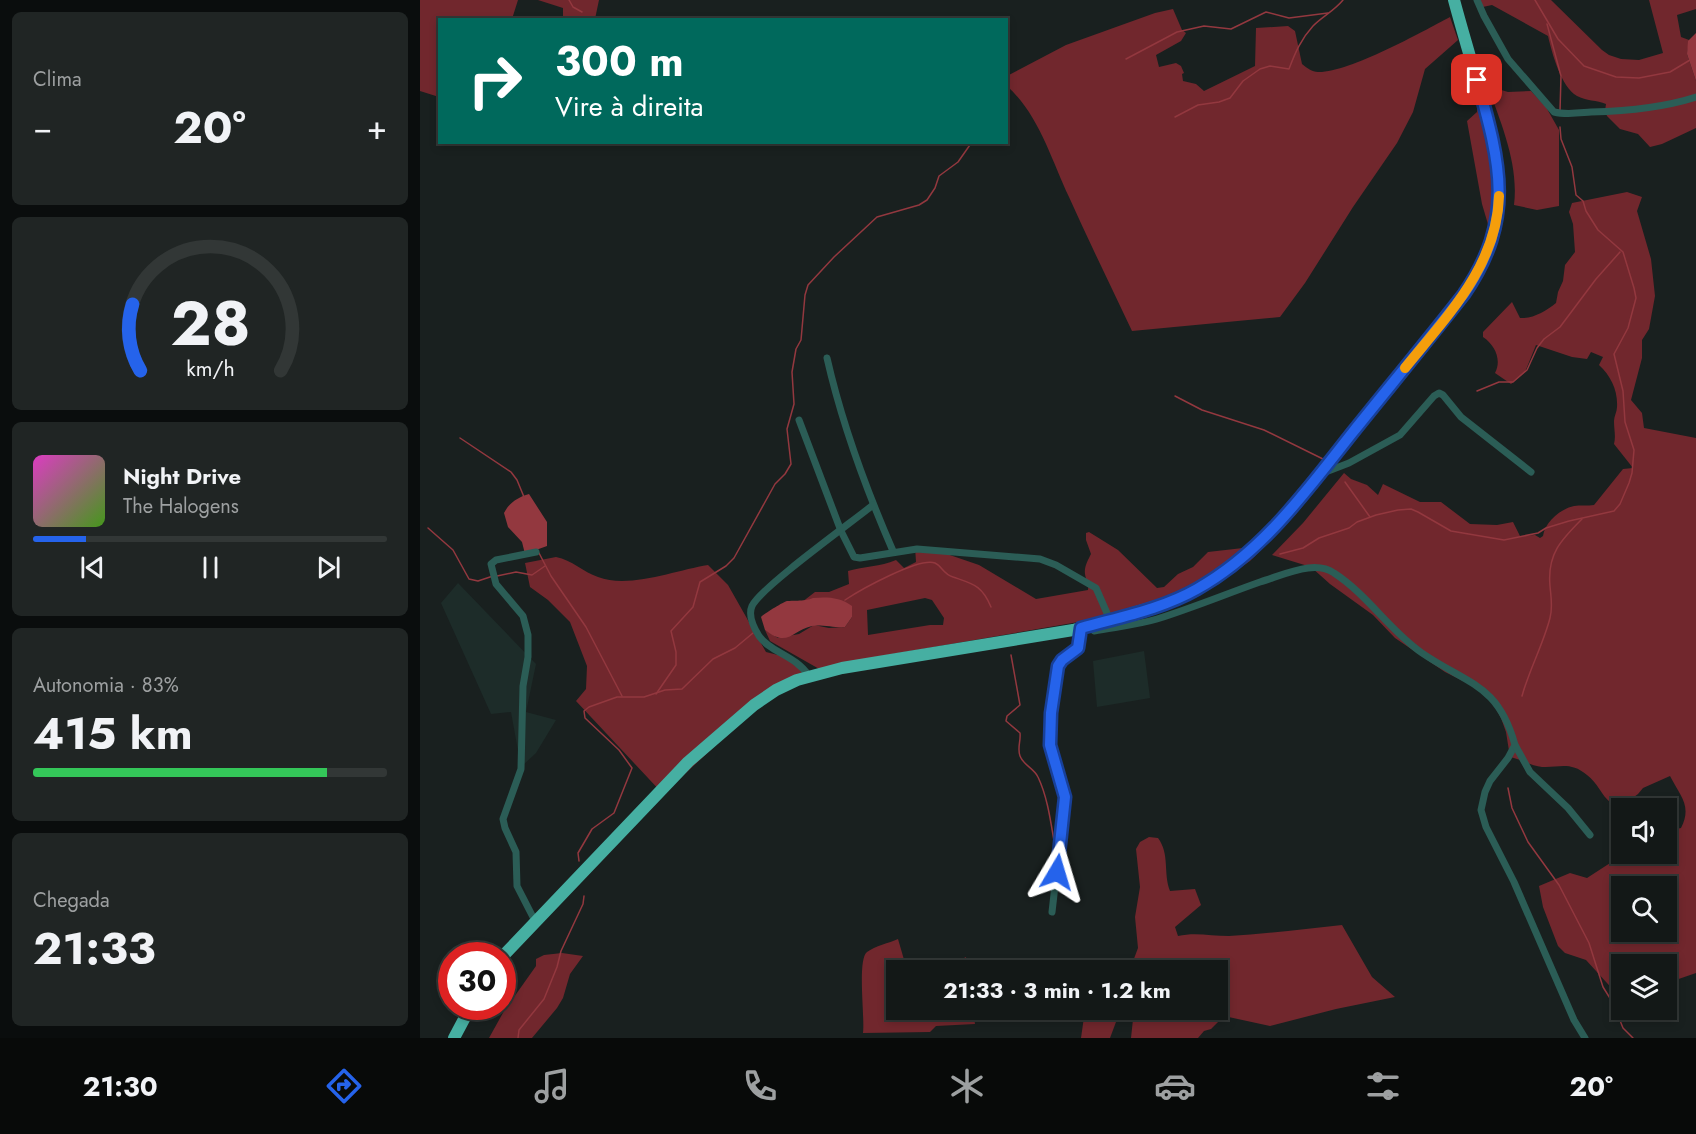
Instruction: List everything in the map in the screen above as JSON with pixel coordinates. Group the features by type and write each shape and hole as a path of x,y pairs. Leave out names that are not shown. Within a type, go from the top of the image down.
{"highway":[{"path":"516,942 688,762 754,705 776,690 809,676 843,668 1098,625 1148,610 1211,581 1234,565 1283,519 1464,294 1478,273 1493,240 1499,201 1498,167 1488,121 1454,0"},
{"path":"454,1038 464,1020"}],"street":[{"path":"1477,0 1508,59 1554,112 1569,114 1645,109 1672,105 1696,97"},
{"path":"827,358 834,388 873,506 893,551"},
{"path":"1320,473 1355,460 1400,435 1439,393 1461,417 1531,472"},
{"path":"799,420 840,531 854,557 917,549 1048,561 1096,588 1098,625"},
{"path":"809,676 798,663 759,636 750,613 756,599 873,506"},
{"path":"535,921 517,886 516,852 503,819 521,769 523,686 528,657 528,635 523,616 496,584 491,564 493,561 536,552"},
{"path":"1052,912 1065,797 1050,745 1053,689 1058,666 1062,660 1078,648 1098,625 1155,620 1298,570 1314,567 1335,573 1369,602 1407,643 1485,691 1506,717 1515,745 1530,772 1568,808 1590,835"},
{"path":"1515,745 1490,782 1481,810 1486,827 1514,882 1574,1020 1585,1038"}],"shaded area":[{"path":"420,0 518,0 512,18 438,18 438,97 420,91"},
{"path":"538,0 599,0 595,18 563,18 563,8"},
{"path":"1476,0 1551,0 1609,55 1621,59 1639,60 1663,53 1649,0 1696,0 1696,9 1677,15 1681,37 1689,40 1687,54 1696,81 1696,128 1662,144 1650,147 1638,134 1620,129 1607,116 1606,104 1580,98 1571,92 1558,69 1548,36 1492,5 1478,8"},
{"path":"1173,9 1182,30 1186,33 1181,41 1156,55 1159,67 1176,63 1181,66 1184,73 1182,74 1183,81 1196,84 1204,91 1255,66 1256,28 1288,26 1295,31 1302,64 1318,72 1331,71 1366,59 1450,17 1458,40 1425,69 1413,112 1397,143 1280,317 1132,331 1036,124 1028,110 1008,87 1008,75 1066,45 1155,13"},
{"path":"1696,33 1696,81 1687,54 1688,41"},
{"path":"1488,86 1508,92 1531,91 1546,107 1559,130 1559,206 1537,210 1514,205 1514,174 1511,159"},
{"path":"1477,88 1500,160 1490,231 1482,204 1467,121 1477,112"},
{"path":"1627,192 1642,197 1637,211 1651,259 1655,296 1649,329 1642,340 1642,358 1631,400 1642,413 1644,428 1696,438 1696,973 1677,980 1677,954 1611,954 1611,987 1586,960 1565,953 1558,946 1543,907 1539,886 1570,873 1587,878 1611,862 1677,864 1677,829 1681,828 1684,820 1685,807 1670,776 1643,788 1633,798 1611,798 1611,803 1591,778 1575,768 1538,766 1510,757 1501,718 1491,700 1479,689 1445,672 1395,638 1373,615 1330,584 1311,567 1272,555 1303,523 1344,473 1351,479 1367,485 1378,495 1383,484 1420,502 1441,502 1470,524 1497,525 1513,522 1520,536 1535,535 1540,538 1550,521 1559,513 1574,506 1594,505 1623,469 1633,468 1614,444 1616,395 1610,379 1599,365 1603,357 1591,352 1587,359 1572,357 1536,345 1525,372 1511,384 1495,373 1498,363 1496,353 1483,337 1483,332 1512,302 1520,318 1539,314 1556,303 1565,265 1575,252 1573,224 1569,212 1572,203"},
{"path":"529,494 547,522 547,546 525,554 522,542 508,527 504,513 514,501"},
{"path":"1310,497 1250,561 1221,581 1142,611 864,659 821,670 770,641 765,630 778,638 799,634 814,625 829,628 845,627 852,617 829,601 817,599 802,602 815,592 829,592 849,584 848,571 896,560 904,568 916,562 915,547 941,552 979,565 1036,599 1088,590 1085,571 1091,554 1086,540 1086,533 1089,532 1118,550 1157,588 1164,587 1178,574 1193,567 1208,552 1243,548 1252,544","holes":["925,598 932,600 944,618 943,625 868,635 867,610"]},
{"path":"556,557 598,577 624,581 708,565 728,585 766,652 782,656 804,668 799,680 768,697 663,794 576,701 586,689 587,666 570,622 548,600 530,587 525,563"},
{"path":"458,583 536,664 526,712 556,720 536,753 521,767 511,712 491,714 441,603"},
{"path":"833,598 843,601 852,606 852,617 845,627 812,626 784,638 779,638 765,630 761,617 769,611 787,601"},
{"path":"1144,651 1150,698 1097,707 1093,661"},
{"path":"1149,837 1158,838 1162,844 1170,891 1195,889 1201,905 1175,927 1178,936 1191,934 1229,936 1342,925 1372,977 1395,997 1270,1026 1228,1017 1228,960 1134,960 1138,948 1135,917 1140,887 1136,849 1140,842"},
{"path":"898,939 904,960 886,960 886,1020 974,1020 975,1024 936,1026 930,1032 863,1033 862,966 867,952"},
{"path":"562,953 583,956 570,974 563,998 557,1008 532,1038 489,1038 499,1020 516,1020 516,994 536,966 536,959 544,955"},
{"path":"1084,1020 1116,1020 1110,1038 1081,1038"},
{"path":"1133,1020 1220,1020 1198,1038 1131,1038"}],"waterway":[{"path":"569,0 573,7 582,12"},
{"path":"1175,117 1198,105 1230,98 1243,81 1260,69 1270,66 1289,69 1299,46 1309,31 1343,0"},
{"path":"1535,0 1558,39 1584,66 1616,77 1639,78 1670,72 1690,60"},
{"path":"1126,59 1177,32 1204,26 1231,29 1266,12 1289,18 1328,13"},
{"path":"1547,24 1561,76 1560,111"},
{"path":"1280,554 1303,548 1319,538 1349,528 1357,522 1398,510 1411,509 1451,531 1504,540 1538,533 1569,521 1614,511 1620,504 1632,473 1634,450 1625,422 1623,391 1614,354 1628,328 1636,298 1623,252 1598,230 1586,211 1583,201 1576,195 1572,167 1561,139 1560,127"},
{"path":"656,694 676,665 676,652 671,631 693,607 700,582 726,566 734,558 775,484 791,464 787,429 794,404 792,372 796,349 801,340 808,285 877,217 919,205 927,200 939,176 958,162 971,144"},
{"path":"1477,391 1499,382 1513,382 1527,370 1537,348 1544,339 1560,327 1596,279 1620,252"},
{"path":"1175,396 1202,410 1264,430 1325,460"},
{"path":"460,438 511,472 524,497"},
{"path":"1345,482 1370,517"},
{"path":"1522,696 1550,618 1552,606 1550,575 1553,556 1562,541 1582,519"},
{"path":"428,528 453,550 469,579 478,581 493,576"},
{"path":"539,553 551,576 586,627 622,696"},
{"path":"845,600 903,569 927,562 935,563 950,576 976,586 984,594 991,607"},
{"path":"497,576 516,572 532,575 545,566"},
{"path":"579,861 578,853 592,829 614,813 632,768 619,750 585,718 584,711 617,697 644,697 665,690 682,689 713,659 735,648 753,633"},
{"path":"1011,655 1020,705 1007,716 1006,721 1020,733 1020,756 1036,774 1041,785 1049,811 1055,847"},
{"path":"1508,788 1512,808 1528,842 1559,885 1589,943 1603,987 1613,1003 1623,1028 1633,1038"},
{"path":"518,1038 519,1030 544,999 561,951 583,904 584,896"}],"slow traffic":[{"path":"1405,368 1478,273 1493,240 1499,196"}],"route":[{"path":"1057,872 1065,797 1051,753 1049,735 1053,689 1058,666 1078,648 1081,628 1148,610 1195,591 1252,550 1283,519 1464,294 1478,273 1493,240 1500,186 1492,136 1477,80"}]}
